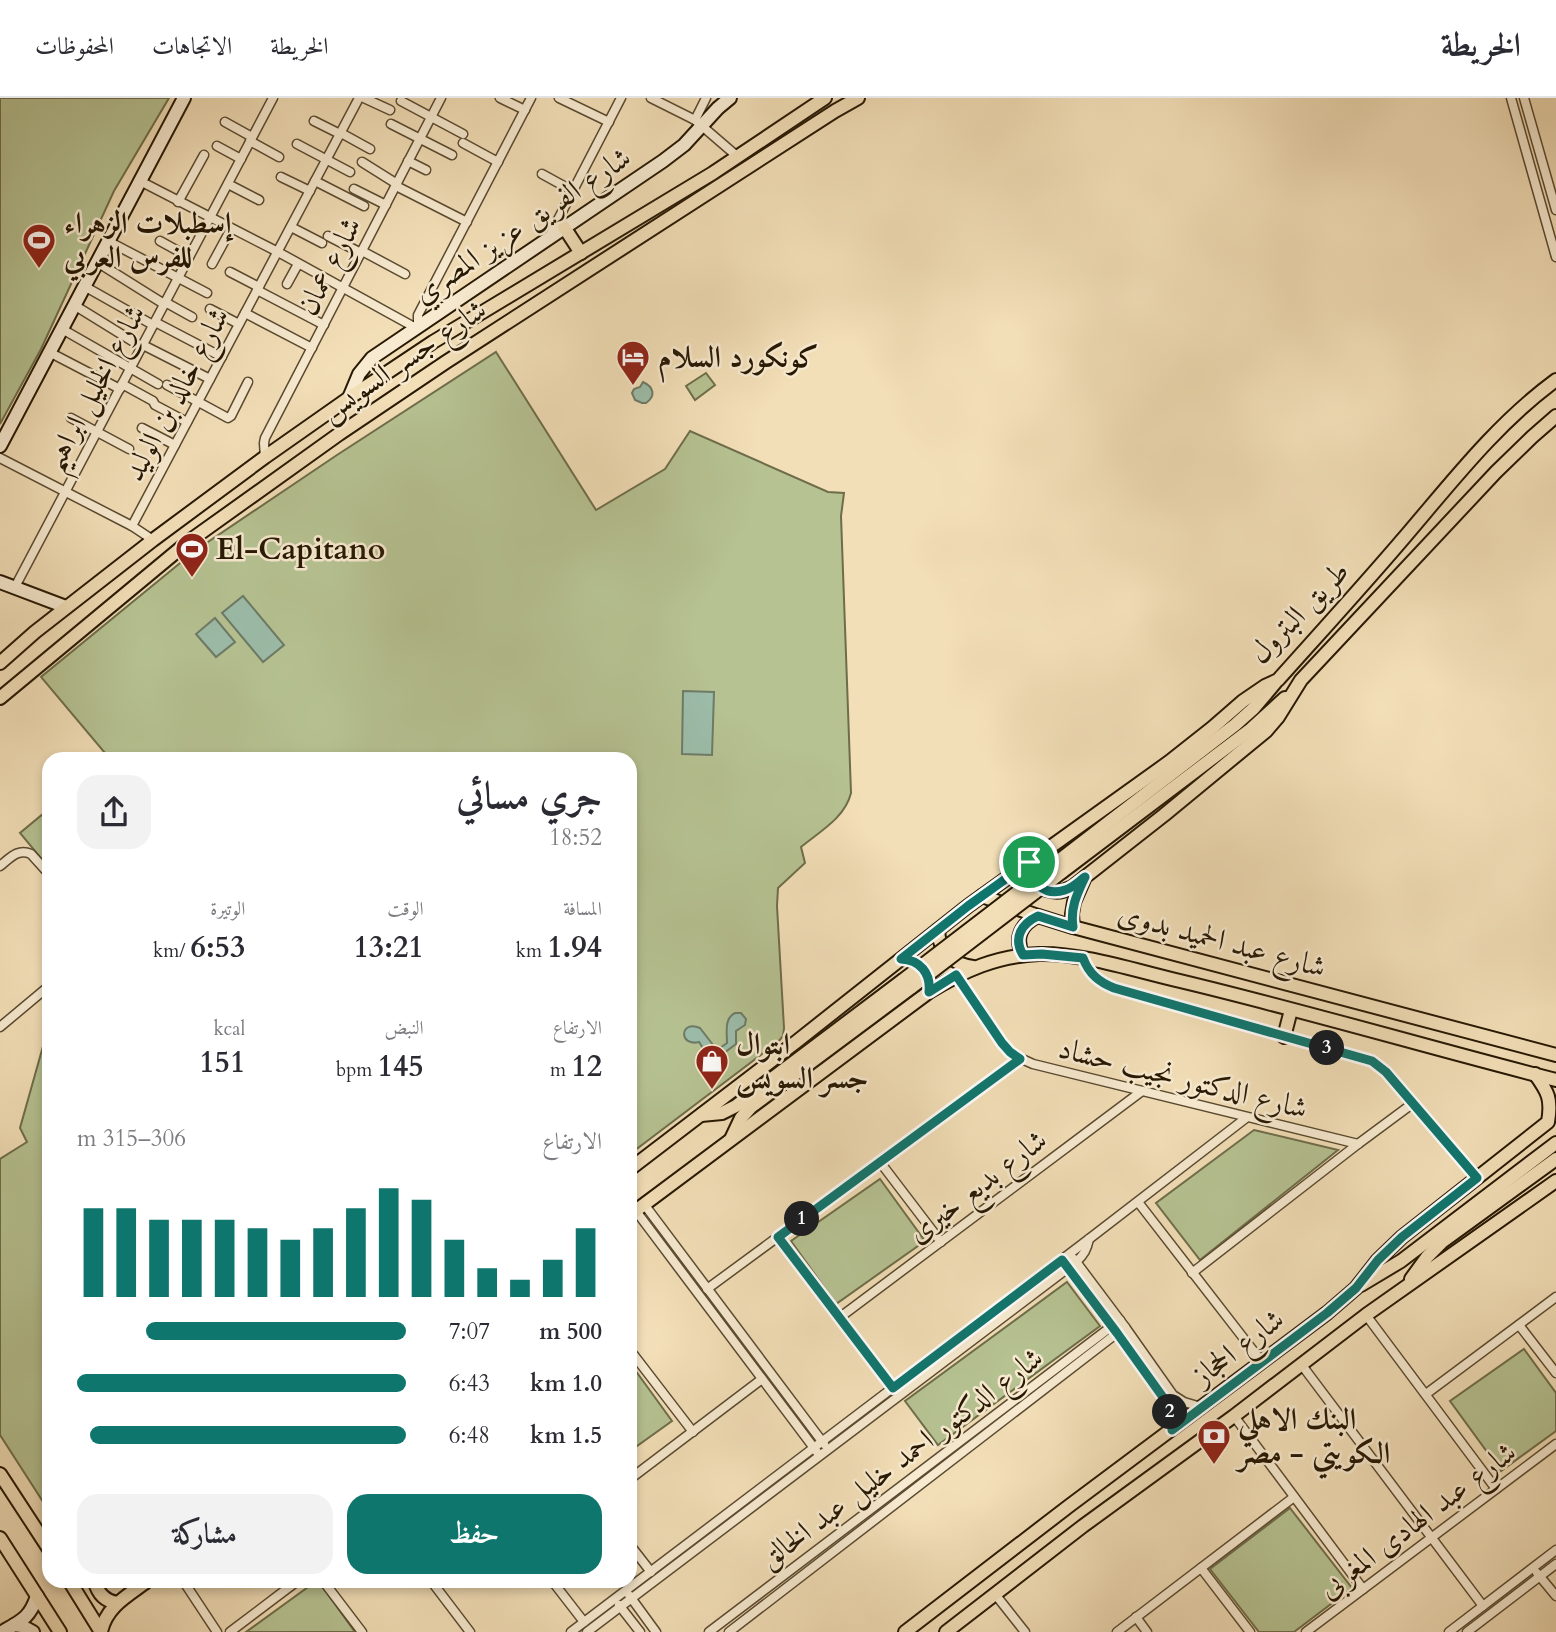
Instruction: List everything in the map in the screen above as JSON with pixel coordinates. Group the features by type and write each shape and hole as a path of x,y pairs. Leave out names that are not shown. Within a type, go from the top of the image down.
{"main road":[{"name":"شارع جسر السويس","path":"0,698 188,542 410,386 858,98"},
{"name":"شارع جسر السويس","path":"0,663 66,607 153,540 395,366 738,157 823,99"},
{"path":"564,227 581,253"},
{"path":"433,342 427,363 435,365 446,362"},
{"path":"395,366 407,373 410,386"},
{"name":"طريق البترول","path":"982,896 1169,762 1243,701 1265,685 1278,680 1377,570 1479,450 1513,416 1556,380"},
{"name":"طريق البترول","path":"1029,862 1030,874 1040,887 1050,891 1066,890 1261,736 1278,717 1301,680 1522,445 1556,416"},
{"path":"1060,867 1235,725 1278,680"},
{"path":"730,1140 737,1125 751,1107 1060,867 1251,729 1277,704 1291,695"},
{"path":"1073,927 1074,902 1085,877"},
{"path":"637,1164 982,896"},
{"name":"شارع عبد الحميد بدوى","path":"982,896 1073,927 1556,1055"},
{"path":"1023,955 1018,942 1021,929 1038,916"},
{"path":"938,930 940,942 950,958 973,967"},
{"name":"شارع عبد الحميد بدوى","path":"637,1210 929,992 973,967 1023,955 1083,958 1208,988 1556,1080"},
{"path":"901,959 911,960 923,968 928,977 929,992"},
{"path":"701,1115 722,1112 736,1106 908,983"},
{"path":"1284,1037 1291,1010"},
{"name":"شارع الحجاز","path":"905,1632 1327,1313 1356,1288 1378,1260 1402,1237 1552,1119 1548,1094 1535,1074"},
{"path":"1356,1288 1401,1261 1556,1143"},
{"path":"1408,1285 1420,1266 1442,1242 1556,1159"},
{"name":"شارع الحجاز","path":"946,1632 1366,1315 1556,1181"},
{"path":"0,1474 42,1538"},
{"path":"1098,1485 1096,1492 1099,1502 1111,1507"},
{"path":"1069,1506 1082,1513 1083,1526"},
{"path":"0,1538 60,1632"},
{"path":"74,1588 101,1632"},
{"path":"96,1588 103,1598 117,1603"},
{"path":"101,1632 106,1616 117,1603 138,1588"}],"street":[{"path":"0,446 184,98"},
{"name":"شارع الخليل ابراهيم","path":"15,587 273,98"},
{"name":"شارع عمان","path":"265,457 265,438 441,98"},
{"path":"500,98 525,110"},
{"path":"140,181 417,327 418,315 531,98"},
{"path":"559,98 609,122"},
{"path":"550,236 621,98"},
{"path":"650,98 699,122 738,157"},
{"path":"699,122 706,98"},
{"name":"شارع الفريق عزيز المصري","path":"349,398 359,374 372,358 674,153 699,122 730,98"},
{"path":"1511,98 1556,257"},
{"path":"1524,98 1556,210"},
{"path":"359,99 390,110"},
{"name":"شارع خالد بن الوليد","path":"132,526 359,99"},
{"path":"401,101 432,117 498,162"},
{"path":"225,121 279,157"},
{"path":"314,121 370,149"},
{"path":"391,124 452,155"},
{"path":"297,144 350,172"},
{"path":"217,146 241,159"},
{"path":"178,202 204,155"},
{"path":"408,161 426,170"},
{"path":"362,162 396,185 467,222"},
{"path":"542,174 573,191"},
{"path":"281,177 310,191"},
{"path":"316,181 364,206"},
{"path":"228,184 259,200"},
{"path":"354,189 386,205"},
{"path":"291,227 362,252 405,274"},
{"path":"212,264 232,229"},
{"path":"108,241 206,293"},
{"path":"160,241 189,257"},
{"path":"97,262 192,317"},
{"path":"287,284 298,264"},
{"path":"230,272 324,325"},
{"path":"84,286 222,357"},
{"path":"74,305 142,346 210,379"},
{"path":"211,309 239,324"},
{"path":"245,313 312,348"},
{"path":"61,329 162,385 229,417 248,382"},
{"path":"50,352 153,401 155,405 187,422"},
{"path":"71,418 129,449"},
{"path":"142,428 175,445"},
{"path":"0,458 132,526 153,540"},
{"path":"0,582 66,607"},
{"path":"0,866 15,853 27,852 42,866"},
{"path":"1083,958 1092,975 1114,988 1372,1061 1386,1072 1477,1178"},
{"name":"شارع الدكتور نجيب حشاد","path":"956,975 1002,1043 1020,1059 1359,1144"},
{"path":"0,1027 42,992"},
{"path":"708,1289 1020,1059"},
{"name":"شارع بديع خيرى","path":"839,1318 1142,1091"},
{"path":"1192,1273 1412,1104"},
{"path":"587,1632 628,1595 817,1452 893,1388 1247,1118"},
{"path":"880,1162 941,1242"},
{"path":"1138,1202 1262,1362"},
{"path":"637,1210 708,1289 825,1445"},
{"path":"637,1210 817,1452"},
{"path":"778,1237 893,1388"},
{"path":"825,1445 1076,1262 1087,1248 1089,1239"},
{"path":"1070,1254 1173,1395 1184,1402 1201,1407"},
{"path":"1062,1260 1165,1400 1171,1413 1172,1430"},
{"path":"1426,1394 1556,1297"},
{"path":"1366,1315 1496,1489"},
{"name":"شارع الدكتور احمد خليل عبد الخالق","path":"729,1632 1123,1324"},
{"path":"1519,1325 1556,1374"},
{"path":"637,1359 693,1432"},
{"path":"1301,1364 1483,1606"},
{"path":"637,1474 762,1379"},
{"name":"شارع الدكتور احمد خليل عبد الخالق","path":"709,1632 908,1481 1033,1393"},
{"path":"1234,1416 1363,1589"},
{"name":"شارع عبد الهادى المغربى","path":"1306,1632 1556,1444"},
{"path":"637,1586 651,1572 817,1452"},
{"path":"908,1481 914,1489"},
{"path":"1117,1632 1294,1497"},
{"path":"1449,1632 1556,1550"},
{"path":"637,1554 651,1572"},
{"path":"1466,1619 1472,1630 1540,1576 1555,1568 1545,1558"},
{"path":"1201,1568 1251,1632"},
{"path":"1533,1568 1556,1596"},
{"path":"188,1588 217,1632"},
{"path":"230,1632 288,1588"},
{"path":"329,1588 362,1632"},
{"path":"437,1588 470,1632"},
{"path":"558,1588 584,1622"},
{"path":"628,1595 635,1588"},
{"path":"995,1594 1025,1632"},
{"path":"628,1595 656,1632"},
{"path":"2,1632 30,1614 37,1596"},
{"path":"571,1632 618,1603"},
{"path":"618,1603 640,1632"},
{"path":"1136,1617 1147,1632"},
{"path":"14,1625 33,1632"}],"shaded area":[{"name":"إسطبلات الزهراء للفرس العربي","path":"0,98 169,98 114,191 41,349 0,424"},
{"path":"496,352 596,510 665,469 690,431 828,492 844,493 841,516 851,793 837,817 801,847 805,863 778,888 783,1036 637,1149 637,752 104,752 41,677 196,550"},
{"path":"706,373 715,385 695,400 686,386"},
{"path":"643,382 650,386 652,392 646,403 635,400 632,393"},
{"path":"243,596 284,645 263,662 222,613"},
{"path":"215,618 235,642 216,657 196,634"},
{"path":"683,691 714,692 712,755 682,754"},
{"path":"42,815 42,860 20,833"},
{"path":"735,1013 741,1013 746,1019 745,1025 736,1031 736,1044 704,1068 701,1063 708,1056 699,1042 687,1041 685,1030 693,1026 700,1028 717,1050 727,1043 729,1018"},
{"path":"42,1050 42,1500 0,1435 0,1159 27,1142 20,1128"},
{"path":"1254,1130 1338,1150 1200,1260 1156,1203"},
{"path":"880,1179 925,1241 836,1304 791,1241"},
{"path":"1067,1282 1100,1326 938,1445 905,1401"},
{"path":"1524,1349 1556,1393 1556,1431 1501,1471 1450,1401"},
{"path":"637,1373 672,1421 637,1446"},
{"path":"1290,1508 1352,1588 1294,1632 1259,1632 1210,1569"},
{"path":"307,1588 323,1588 355,1632 246,1632"}],"place":[{"name":"إسطبلات الزهراء للفرس العربي","path":"39,270"},
{"name":"كونكورد السلام","path":"633,387"},
{"name":"El-Capitano","path":"192,579"},
{"name":"ابتوال جسر السويس","path":"712,1091"},
{"name":"البنك الاهلي الكويتي - مصر","path":"1214,1466"}],"route":[{"path":"1029,862 1033,879 1040,887 1050,891 1071,888 1085,877 1074,902 1073,927 1038,916 1021,929 1018,942 1023,955 1083,958 1092,975 1114,988 1372,1061 1386,1072 1477,1178 1402,1237 1378,1260 1356,1288 1327,1313 1172,1430 1171,1413 1165,1400 1062,1260 893,1388 778,1237 1020,1059 1002,1043 956,975 929,992 930,982 923,968 911,960 901,959 1029,862"}]}
